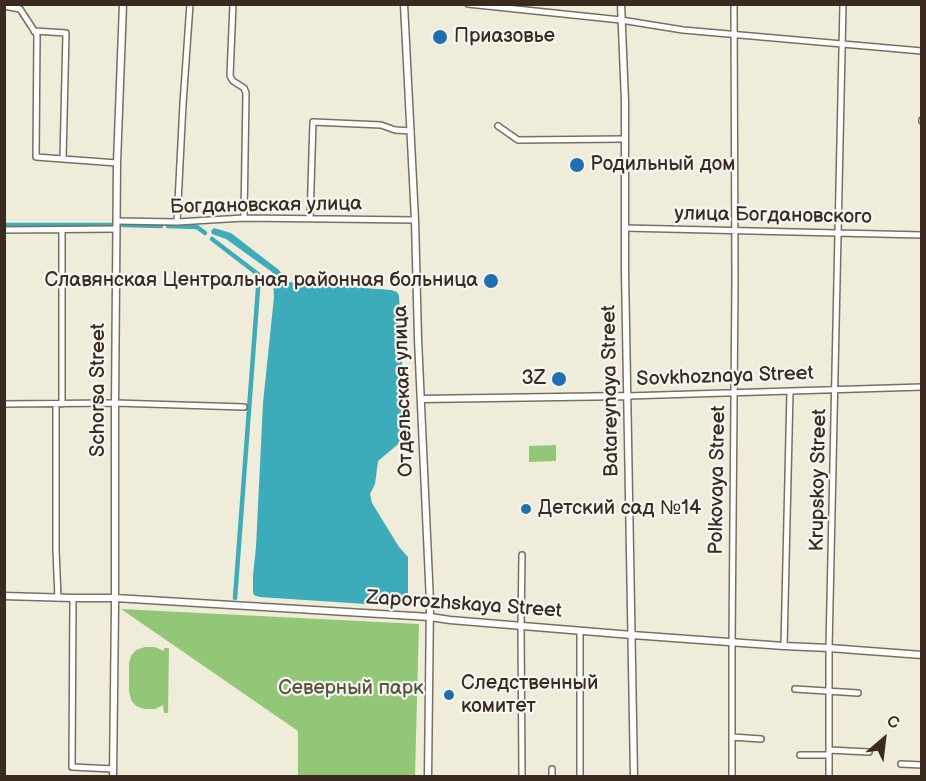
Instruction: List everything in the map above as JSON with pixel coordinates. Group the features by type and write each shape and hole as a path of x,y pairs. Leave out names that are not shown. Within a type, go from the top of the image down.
{"street":[{"name":"Schorsa Street","path":"113,777 117,163 123,4"},
{"path":"177,222 190,4"},
{"path":"233,4 230,76 233,81 244,88 246,93 244,218"},
{"name":"Отдельская улица","path":"404,4 415,220 430,618 428,777"},
{"path":"468,4 621,20 683,30 921,51"},
{"name":"Batareynaya Street","path":"621,4 625,139 633,777"},
{"name":"Polkovaya Street","path":"732,777 734,4"},
{"name":"Krupskoy Street","path":"829,777 829,648 843,4"},
{"path":"4,6 20,9 36,35 36,158 117,163"},
{"path":"34,31 66,33 63,159"},
{"path":"310,219 313,122 381,125 395,130 411,131"},
{"path":"498,126 518,140 625,139"},
{"name":"Богдановская улица","path":"117,221 177,222 244,218 415,220"},
{"name":"улица Богдановского","path":"625,228 921,235"},
{"path":"4,230 117,229"},
{"path":"58,598 56,550 62,230"},
{"name":"Sovkhoznaya Street","path":"421,399 734,394 921,387"},
{"path":"784,646 790,392"},
{"path":"4,404 115,403 244,407"},
{"path":"522,555 522,777"},
{"name":"Zaporozhskaya Street","path":"4,596 115,598 430,618 732,643 921,655"},
{"path":"73,598 72,767 114,769"},
{"path":"580,631 580,777"},
{"path":"795,689 858,693"},
{"path":"732,737 761,739"},
{"path":"800,754 869,752"},
{"path":"901,764 921,765"},
{"path":"552,769 552,777"}],"green space":[{"path":"556,445 556,461 529,462 529,446"},
{"name":"Северный парк","path":"121,609 419,624 415,776 298,776 298,731"},
{"path":"155,647 164,651 164,648 169,648 168,713 164,713 163,705 155,709 144,709 136,706 131,700 129,663 136,650"}],"water":[{"path":"214,228 231,233 279,270 288,282 391,290 397,292 399,296 403,440 378,461 375,484 370,494 372,503 399,547 408,557 408,595 407,601 402,605 254,595 253,575 263,403 274,297 273,277 272,272 226,239 212,234 211,231"}],"waterway":[{"path":"4,225 111,225"},
{"path":"123,225 161,226"},
{"path":"168,226 197,227 205,233"},
{"path":"212,239 259,275 235,598"}],"place":[{"name":"Приазовье","path":"440,37"},
{"name":"Родильный дом","path":"577,165"},
{"name":"Славянская Центральная районная больница","path":"491,281"},
{"name":"3Z","path":"559,379"},
{"name":"Детский сад №14","path":"526,509"},
{"name":"Следственный комитет","path":"449,695"}]}
